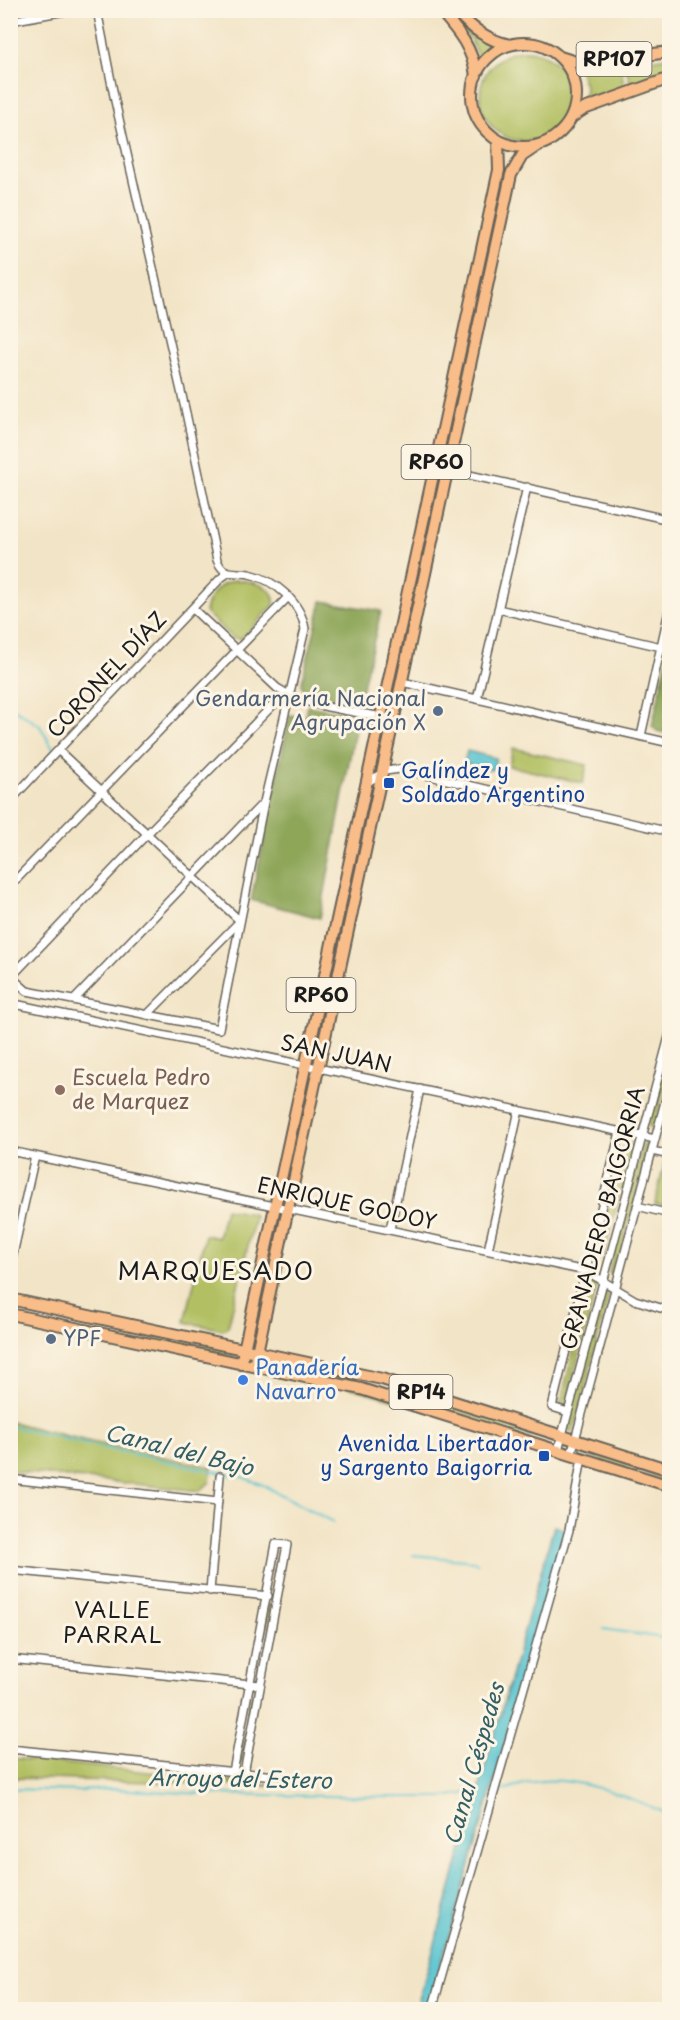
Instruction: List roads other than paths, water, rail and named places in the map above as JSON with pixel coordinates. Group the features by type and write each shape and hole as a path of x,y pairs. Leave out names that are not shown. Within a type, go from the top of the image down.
{"main road":[{"path":"440,10 470,48 476,76"},
{"path":"455,10 467,24 483,36 511,45 541,46 559,56 569,69 575,84 576,101 572,117"},
{"path":"511,45 494,53 486,60 476,76 472,96 477,117 489,133 498,140 517,147 537,146"},
{"name":"RP107","path":"559,56 579,63 669,52"},
{"name":"RP107","path":"572,117 584,109 669,78"},
{"name":"RP60","path":"254,1366 511,175 522,156 558,135 572,117"},
{"name":"RP60","path":"242,1364 499,170 498,140"},
{"name":"RP14","path":"10,1299 382,1379 669,1470"},
{"path":"52,1323 56,1308"},
{"path":"74,1328 78,1313"},
{"name":"RP14","path":"10,1314 371,1391 669,1486"}],"street":[{"path":"10,21 32,14 71,10"},
{"path":"97,10 115,101 217,560 220,567 228,573 242,573 258,577 274,585 301,613 305,629 264,801 219,1029 27,991 11,976 273,705 289,695"},
{"path":"465,474 669,520"},
{"path":"477,699 527,487"},
{"path":"212,588 217,560"},
{"name":"CORONEL DÍAZ","path":"10,801 228,573"},
{"path":"10,886 288,597"},
{"path":"641,736 669,606"},
{"path":"193,609 277,688 289,695 313,703 394,719"},
{"path":"498,609 669,649"},
{"path":"402,682 669,743"},
{"path":"59,751 240,921"},
{"path":"367,784 382,772 404,770 669,832"},
{"path":"74,1000 264,801"},
{"path":"147,1015 240,921"},
{"name":"SAN JUAN","path":"10,1003 654,1139"},
{"name":"GRANADERO BAIGORRIA","path":"558,1450 669,1033"},
{"name":"GRANADERO BAIGORRIA","path":"432,2010 569,1530 577,1456 575,1440 669,1083"},
{"path":"390,1229 420,1089"},
{"path":"488,1250 519,1110"},
{"name":"GRANADERO BAIGORRIA","path":"568,1412 552,1407 620,1132"},
{"name":"ENRIQUE GODOY","path":"10,1150 586,1271 634,1300 669,1311"},
{"name":"GRANADERO BAIGORRIA","path":"651,1151 669,1155"},
{"path":"10,1268 35,1156"},
{"name":"GRANADERO BAIGORRIA","path":"637,1206 669,1214"},
{"path":"210,1590 220,1476"},
{"path":"10,1479 218,1502"},
{"path":"233,1772 276,1544 286,1545 244,1773"},
{"path":"10,1570 277,1597"},
{"path":"10,1659 260,1685"},
{"path":"10,1749 285,1777"}],"water":[{"path":"467,751 496,758 493,770 464,763"},
{"path":"554,1526 567,1530 428,2009 416,2010"}],"waterway":[{"path":"10,706 40,726 53,749"},
{"name":"Canal del Bajo","path":"10,1426 242,1477 263,1485 333,1522"},
{"name":"Canal del Bajo","path":"413,1555 474,1561 478,1564"},
{"name":"Canal del Bajo","path":"604,1629 670,1639"},
{"path":"502,1790 526,1783 550,1780 567,1781 603,1789 670,1815"},
{"name":"Arroyo del Estero","path":"10,1789 79,1791 111,1789 208,1794 391,1797 442,1797 469,1793"}],"place":[{"name":"Gendarmería Nacional Agrupación X","path":"438,711"},
{"name":"Galíndez y Soldado Argentino","path":"389,783"},
{"name":"Escuela Pedro de Marquez","path":"60,1090"},
{"name":"YPF","path":"51,1339"},
{"name":"Panadería Navarro","path":"243,1380"},
{"name":"Avenida Libertador y Sargento Baigorria","path":"544,1456"}],"district":[{"name":"MARQUESADO","path":"216,1272"},
{"name":"VALLE PARRAL","path":"113,1622"}],"water label":[{"name":"Canal Céspedes","path":"474,1764"}]}
